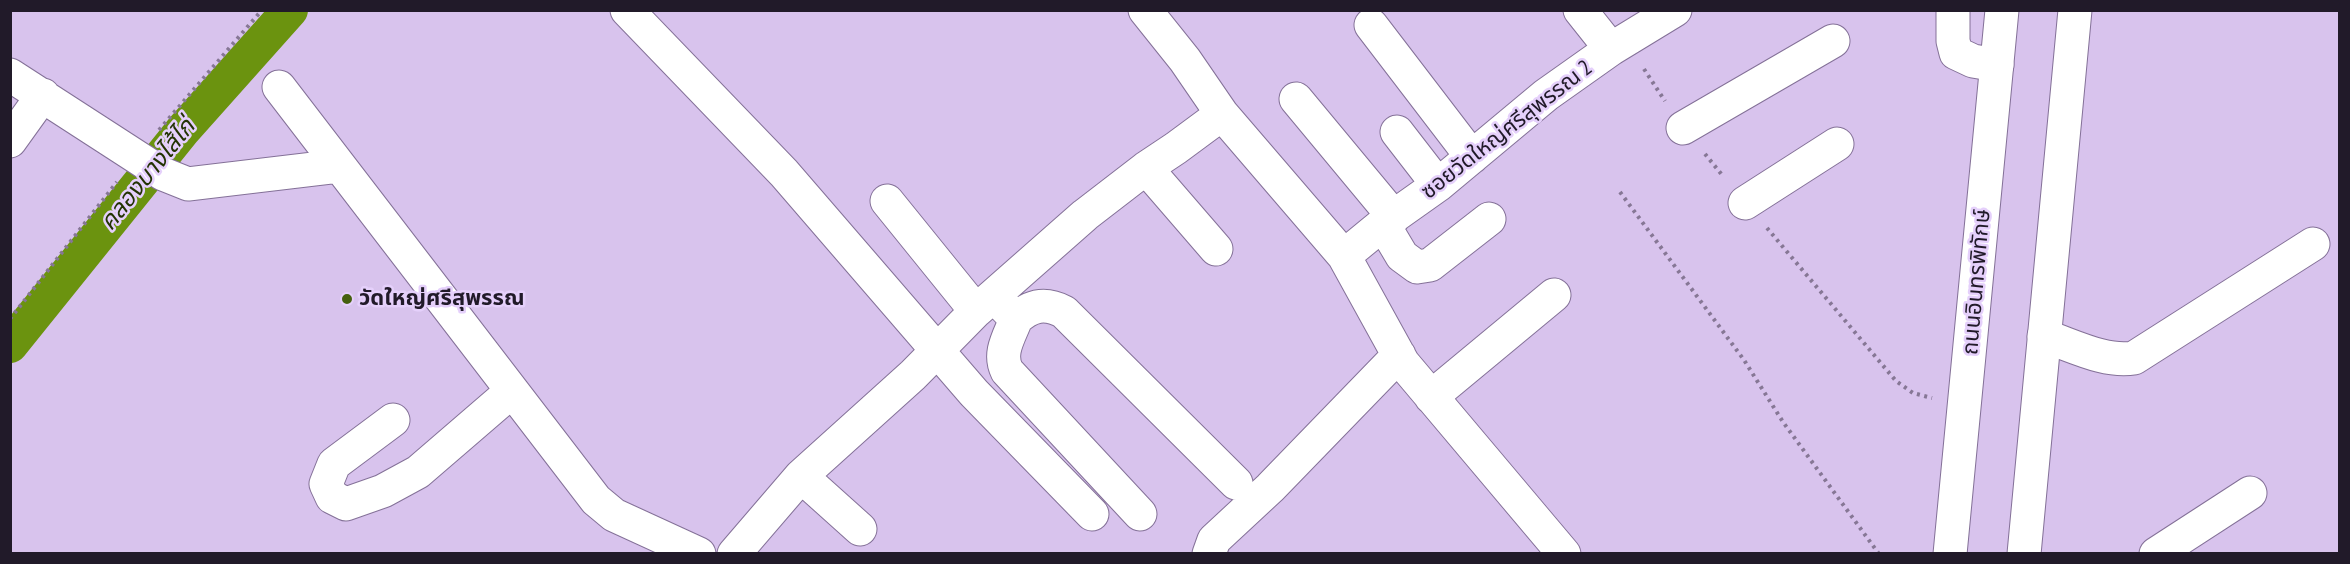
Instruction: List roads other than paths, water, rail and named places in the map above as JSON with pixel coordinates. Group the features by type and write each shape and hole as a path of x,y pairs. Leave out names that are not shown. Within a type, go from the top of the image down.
{"street":[{"path":"627,10 784,174 911,317 936,350 974,393 1092,514"},
{"path":"1145,10 1191,68 1222,114 1344,256 1399,355 1431,397 1564,554"},
{"path":"1580,10 1618,45"},
{"name":"ซอยวัดใหญ่ศรีสุพรรณ 2","path":"1344,256 1438,185 1546,95 1618,45 1675,10"},
{"path":"1953,10 1953,41 1956,54 1973,61 1997,65"},
{"name":"ถนนอินทรพิทักษ์","path":"1950,554 2002,10"},
{"path":"2024,554 2075,10"},
{"path":"1371,25 1472,157"},
{"path":"1683,128 1833,40"},
{"path":"10,75 166,173 339,166"},
{"path":"279,87 596,500 614,515 699,554"},
{"path":"10,141 44,95"},
{"path":"1296,99 1389,220 1402,256 1417,267 1430,265 1489,219"},
{"path":"734,554 801,476 914,375 936,350 995,309 1085,215 1222,114"},
{"path":"1397,132 1438,185"},
{"path":"1745,203 1837,144"},
{"path":"1146,168 1216,249"},
{"path":"887,201 995,309 1004,350 1002,361 1007,371 1140,514"},
{"path":"2044,336 2101,355 2122,360 2134,358 2313,244"},
{"path":"1431,397 1554,295"},
{"path":"995,309 1023,312 1038,305 1053,306 1064,312 1236,483"},
{"path":"1209,554 1214,540 1270,488 1399,355"},
{"path":"393,420 334,464 326,484 332,497 346,504 382,491 418,472 512,391"},
{"path":"801,476 860,529"},
{"path":"2156,554 2250,493"}],"waterway":[{"name":"คลองบางไส้ไก่","path":"10,345 183,130 290,10"}],"place":[{"name":"วัดใหญ่ศรีสุพรรณ","path":"347,299"}]}
